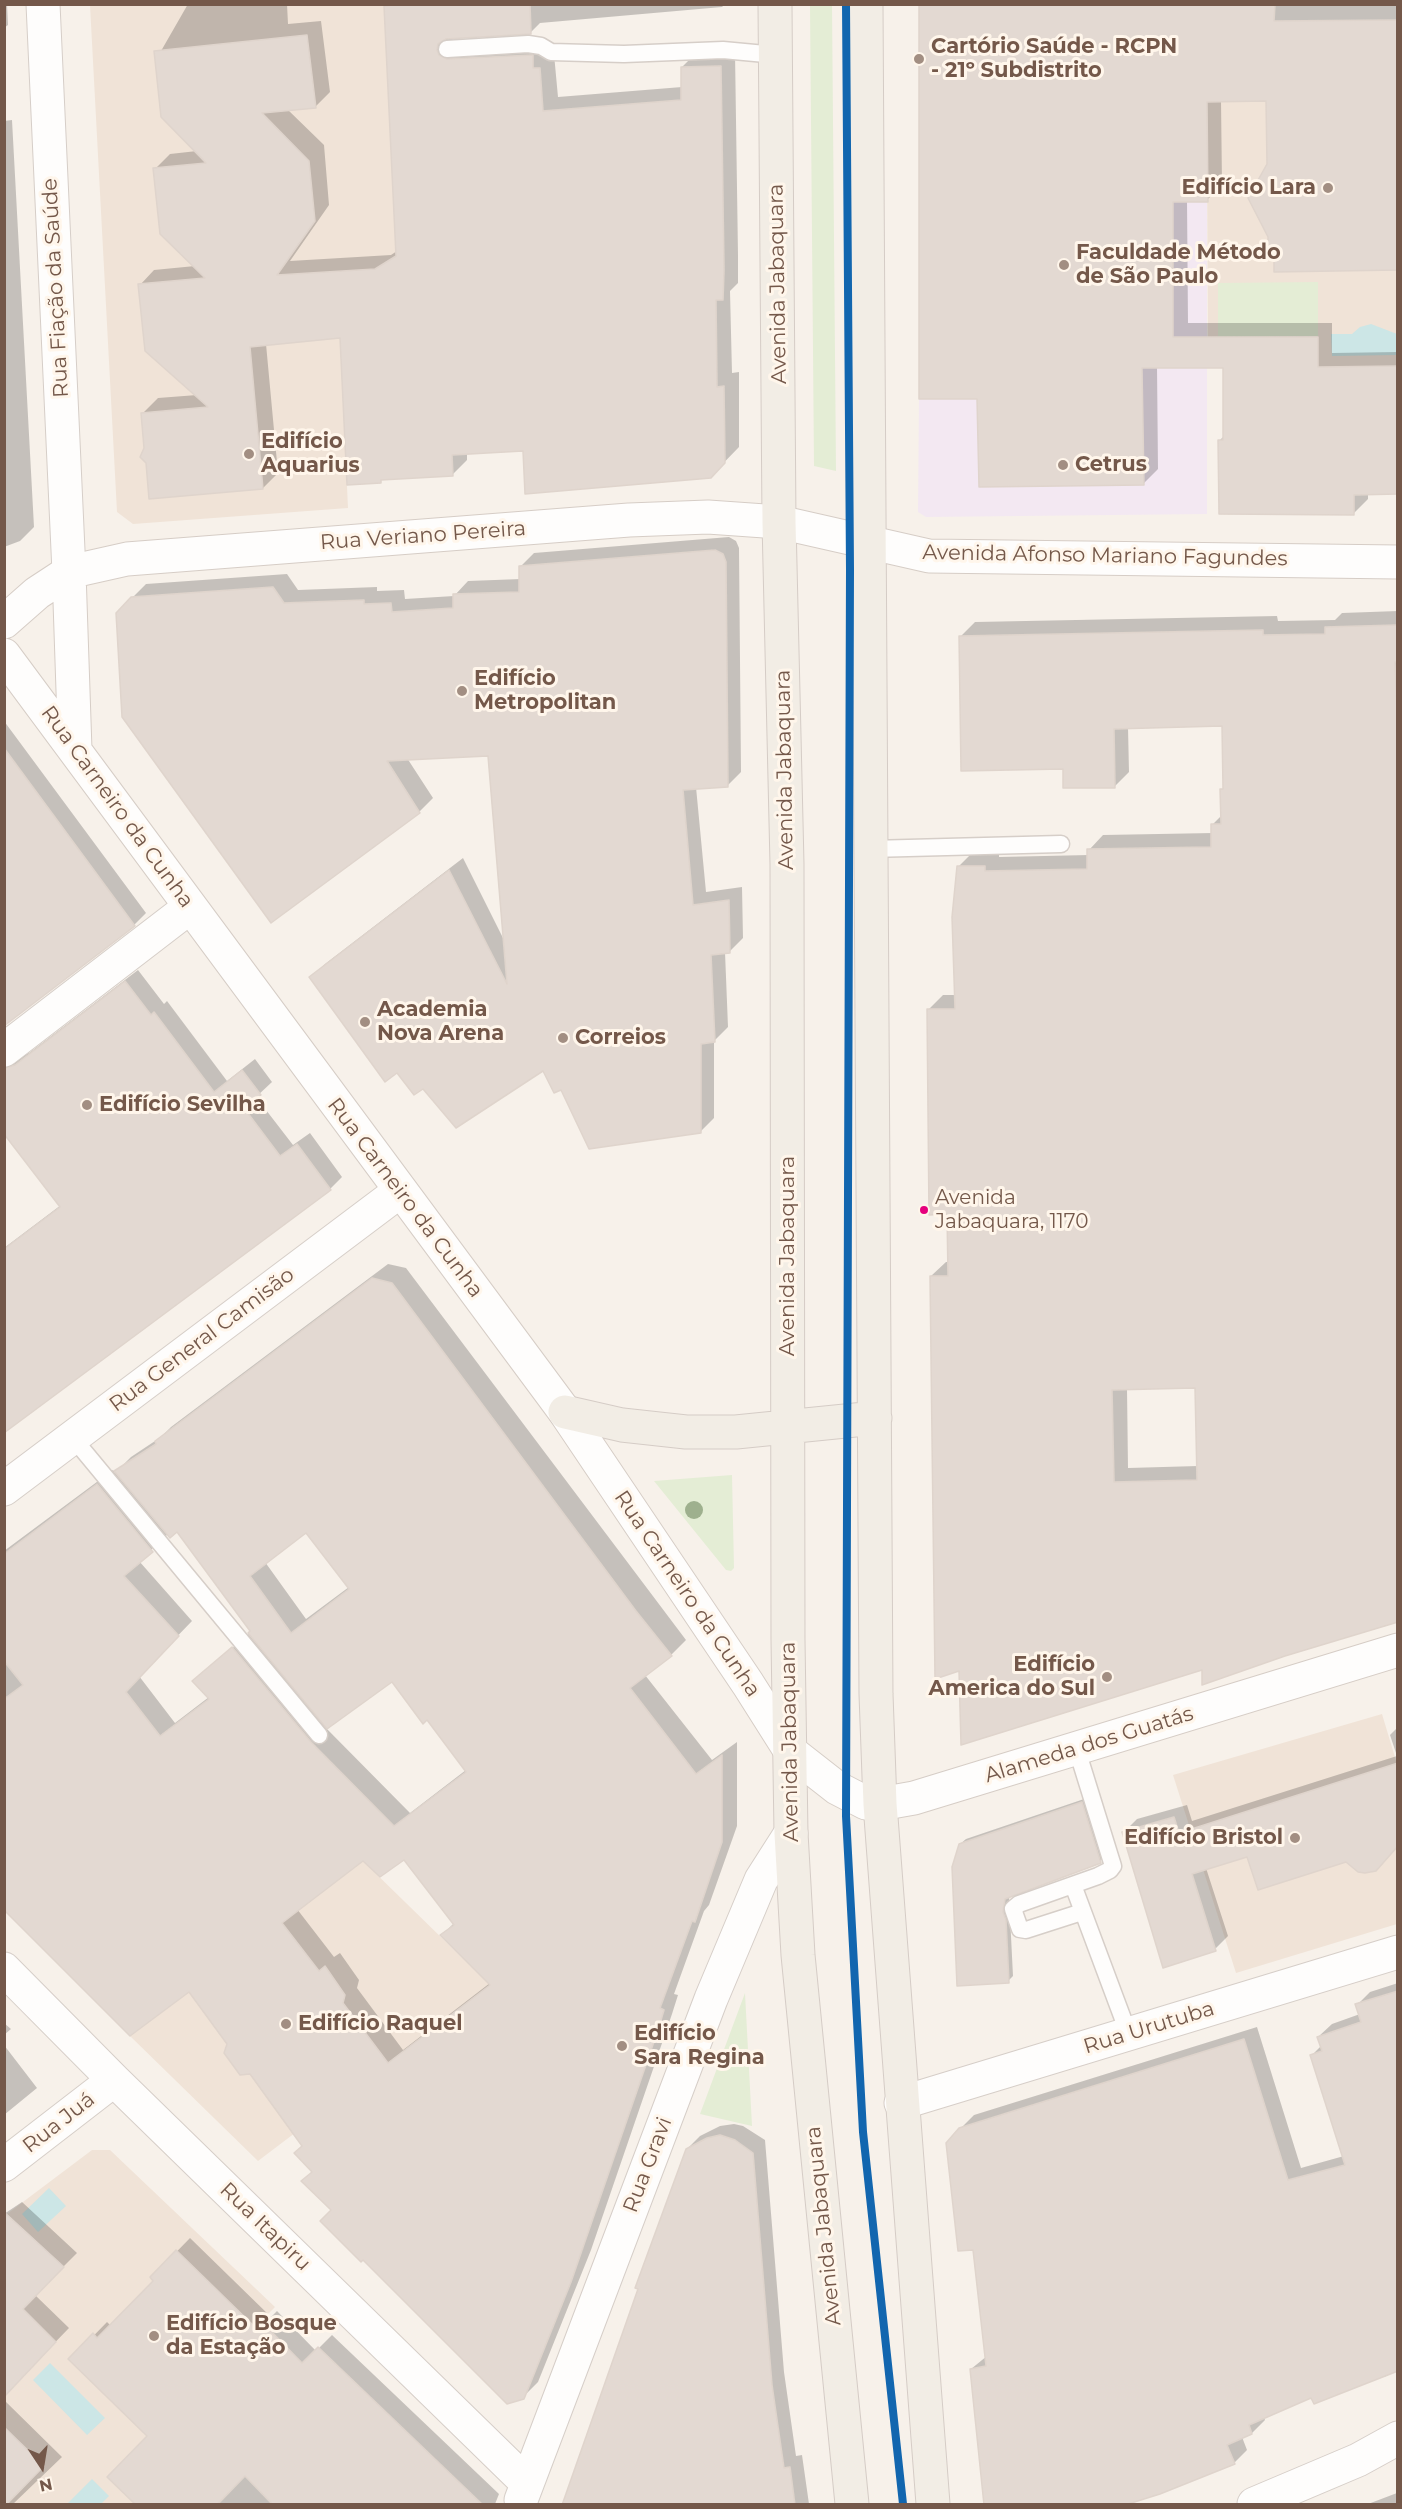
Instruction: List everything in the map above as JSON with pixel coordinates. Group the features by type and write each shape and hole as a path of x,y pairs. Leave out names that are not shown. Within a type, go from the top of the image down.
{"main road":[{"name":"Avenida Jabaquara","path":"775,4 780,522 787,864 788,1640 791,1833 798,1955 852,2505"},
{"path":"866,4 867,542 876,1694 880,1804 901,2103 933,2505"},
{"path":"565,1412 622,1425 687,1432 736,1432 875,1418"}],"street":[{"name":"Rua Fiação da Saúde","path":"43,4 69,572"},
{"name":"Rua Veriano Pereira","path":"4,622 38,592 69,572 127,559 628,520 714,517 780,522"},
{"name":"Avenida Afonso Mariano Fagundes","path":"780,522 929,556 1398,562"},
{"path":"69,572 75,750"},
{"path":"4,594 38,592"},
{"name":"Rua Carneiro da Cunha","path":"4,655 565,1412 748,1684 791,1752"},
{"path":"4,1050 190,907"},
{"name":"Rua General Camisão","path":"4,1490 400,1191"},
{"name":"Alameda dos Guatás","path":"791,1752 837,1788 866,1803 880,1804 914,1798 1077,1750 1398,1650"},
{"name":"Rua Gravi","path":"523,2494 711,1999 761,1880 791,1833"},
{"name":"Rua Urutuba","path":"901,2103 1398,1952"},
{"name":"Rua Itapiru","path":"4,1969 523,2494"},
{"name":"Rua Juá","path":"4,2165 114,2080"},
{"path":"1254,2505 1358,2460 1398,2438"}],"lane":[{"path":"447,49 528,44 541,46 551,52 624,54 723,50 776,55"},
{"path":"870,849 1061,844"},
{"path":"73,1438 319,1735"},
{"path":"1077,1750 1113,1866 1110,1870 1073,1885 1018,1904 1013,1909 1020,1929 1026,1930 1082,1912"},
{"path":"1073,1885 1129,2035"}],"shaded area":[{"path":"90,5 384,5 397,268 337,272 348,508 133,524 117,512"},
{"path":"1397,91 1397,367 1318,367 1317,336 1208,337 1207,160 1125,102"},
{"path":"1207,160 1207,514 926,517 918,512 919,399 988,399 919,340"},
{"path":"1382,1714 1397,1764 1397,1924 1236,1973 1173,1775"},
{"path":"363,1861 490,1985 258,2161 130,2036"},
{"path":"92,2150 110,2150 275,2307 107,2477 136,2504 5,2504 4,2378 14,2387 56,2343 22,2310 64,2267 7,2214"}],"green space":[{"path":"810,5 832,5 836,471 814,466"},
{"path":"1318,282 1318,336 1218,337 1218,283"},
{"path":"732,1475 734,1568 731,1571 726,1570 654,1481"},
{"path":"745,1993 752,2126 700,2114"}],"water":[{"path":"1371,324 1397,334 1397,355 1332,356 1331,334 1352,334 1360,327"},
{"path":"49,2188 66,2206 38,2232 22,2214"},
{"path":"50,2363 105,2418 87,2435 33,2380"},
{"path":"92,2479 109,2496 101,2504 67,2504"}],"building":[{"path":"530,4 531,34 446,39 438,44 437,50 439,55 447,59 533,55 533,68 540,68 543,111 681,100 681,67 721,66 724,270 723,300 716,300 717,387 724,386 725,463 711,478 525,494 523,451 452,455 453,476 381,480 381,483 347,485 340,338 250,347 263,489 149,499 146,463 140,457 144,448 141,413 208,407 145,351 138,284 205,278 160,234 153,168 206,163 161,117 154,51 307,35 316,108 262,113 309,161 315,221 277,275 375,269 396,256 384,6"},
{"path":"919,4 1275,4 1274,21 1398,20 1398,270 1274,272 1274,254 1268,254 1268,237 1248,198 1267,164 1266,101 1207,102 1208,202 1173,202 1173,337 1318,337 1318,367 1398,366 1398,494 1354,495 1354,515 1219,514 1218,440 1223,440 1223,368 1142,368 1144,485 979,487 977,399 919,399"},
{"path":"715,550 723,554 726,562 728,787 683,790 693,905 729,900 730,953 711,955 715,1042 701,1044 701,1133 589,1149 561,1090 554,1093 543,1071 456,1128 423,1089 414,1095 397,1073 385,1082 309,977 449,870 507,984 488,756 387,761 420,813 271,923 122,717 116,613 131,597 273,587 284,603 364,600 364,604 391,603 392,612 453,608 453,594 519,592 519,566"},
{"path":"1398,625 1398,662 1395,662 1398,737 1398,1622 1285,1656 1202,1685 1202,1670 961,1745 959,1671 935,1679 930,1276 948,1276 947,1214 929,1215 927,1009 955,1009 952,917 957,866 985,866 985,871 1087,869 1087,849 1211,847 1211,824 1221,824 1220,789 1223,789 1222,726 1114,729 1115,788 1063,788 1063,769 961,771 959,636 1263,630 1263,635 1325,634 1325,627","holes":["1195,1388 1197,1480 1114,1482 1112,1390"]},
{"path":"4,748 135,926 4,1026"},
{"path":"125,981 151,1015 154,1012 214,1092 242,1070 261,1095 244,1108 280,1156 297,1144 331,1190 4,1433 4,1249 60,1207 4,1134 4,1068 15,1065"},
{"path":"372,1278 392,1283 672,1656 630,1688 696,1774 722,1755 722,1842 695,1922 692,1921 660,2008 664,2010 658,2030 571,2282 524,2399 507,2404 363,2260 361,2262 320,2221 331,2210 301,2181 312,2172 294,2153 302,2146 250,2074 240,2075 224,2053 227,2044 189,1992 130,2036 4,1910 4,1699 23,1685 4,1661 4,1554 97,1484 153,1552 124,1576 179,1636 126,1692 160,1736 209,1699 192,1681 232,1647 311,1742 394,1826 466,1772 427,1720 423,1724 392,1682 327,1729 248,1633 250,1631 177,1532 170,1538 114,1471 156,1444 155,1441","holes":["306,1533 349,1589 291,1633 250,1576","404,1860 454,1925 440,1935 490,1985 388,2063 343,2003 345,1995 325,1966 319,1971 282,1923 363,1861 380,1877"]},
{"path":"1398,1763 1398,1846 1376,1871 1358,1872 1346,1862 1258,1890 1247,1857 1192,1874 1216,1951 1163,1968 1122,1832 1174,1817 1179,1833"},
{"path":"1082,1802 1101,1863 1005,1899 1003,1912 1006,1920 1009,1983 957,1986 952,1867 959,1844"},
{"path":"1398,1991 1398,2371 1314,2404 1311,2398 1249,2425 1252,2434 1227,2445 1235,2464 1160,2494 1125,2505 984,2505 970,2369 986,2366 973,2250 958,2251 946,2143 959,2128 1244,2039 1288,2180 1345,2165 1310,2055 1322,2051 1317,2037 1361,2022 1355,2004"},
{"path":"720,2135 735,2140 753,2153 772,2385 784,2468 790,2467 795,2505 562,2505 638,2289 635,2288 686,2149 707,2138"},
{"path":"4,2212 64,2267 23,2309 56,2342 4,2397"},
{"path":"176,2250 257,2329 263,2323 302,2363 318,2347 483,2505 273,2505 245,2476 217,2505 136,2505 107,2477 147,2436 68,2359 93,2333 97,2338 153,2281 150,2277"},
{"path":"4,2427 44,2466 6,2505 4,2505"}],"transit line":[{"path":"846,4 850,570 846,1816 863,2132 903,2504"}],"place":[{"name":"Cartório Saúde - RCPN - 21º Subdistrito","path":"919,59"},
{"name":"Edifício Lara","path":"1328,188"},
{"name":"Faculdade Método de São Paulo","path":"1064,265"},
{"name":"Edifício Aquarius","path":"249,454"},
{"name":"Cetrus","path":"1063,465"},
{"name":"Edifício Metropolitan","path":"462,691"},
{"name":"Academia Nova Arena","path":"365,1022"},
{"name":"Correios","path":"563,1038"},
{"name":"Edifício Sevilha","path":"87,1105"},
{"name":"Avenida Jabaquara, 1170","path":"924,1210"},
{"name":"Edifício America do Sul","path":"1107,1677"},
{"name":"Edifício Bristol","path":"1295,1838"},
{"name":"Edifício Raquel","path":"286,2024"},
{"name":"Edifício Sara Regina","path":"622,2046"},
{"name":"Edifício Bosque da Estação","path":"154,2336"}]}
